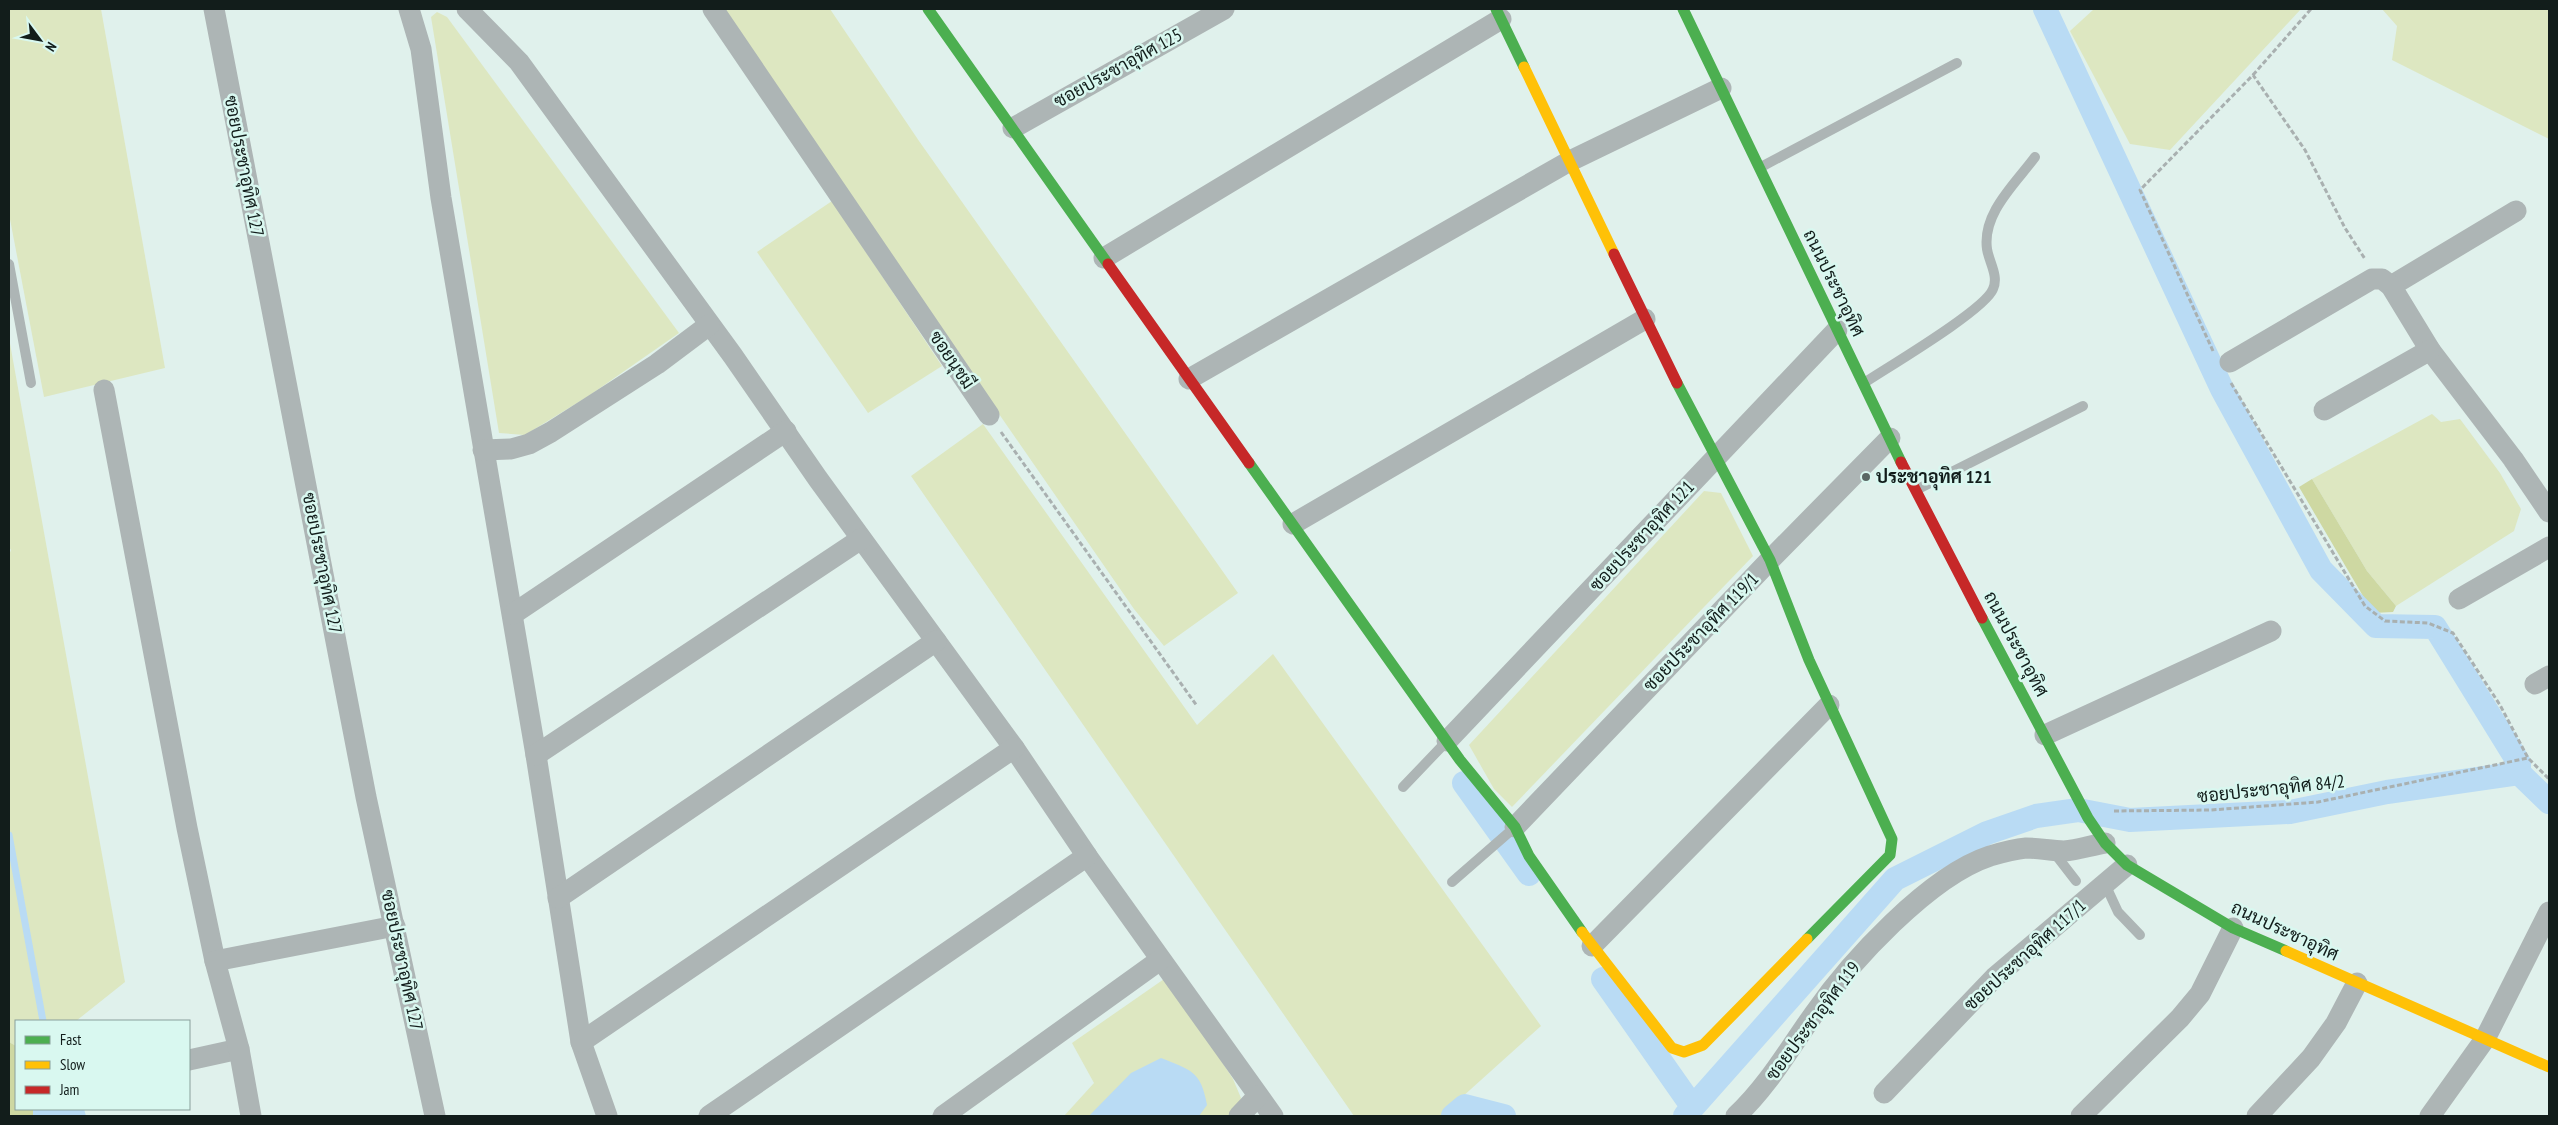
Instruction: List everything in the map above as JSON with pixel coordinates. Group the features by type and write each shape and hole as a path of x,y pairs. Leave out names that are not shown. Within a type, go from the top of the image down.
{"street":[{"name":"ซอยประชาอุทิศ 127","path":"214,9 366,797 435,1116"},
{"path":"408,9 421,49 441,198 483,450 513,614 581,1042 607,1116"},
{"path":"466,9 519,62 1014,748 1160,960 1273,1116"},
{"name":"ซอยนุชมี","path":"713,9 989,415"},
{"path":"928,9 1189,379 1447,741 1515,827 1529,856 1592,946 1672,1048 1682,1054 1703,1045 1890,856 1892,839 1829,705 1770,560 1715,458 1645,319 1498,14 1104,258"},
{"name":"ซอยประชาอุทิศ 125","path":"1013,128 1224,9"},
{"name":"ถนนประชาอุทิศ","path":"1683,9 1915,491 2078,800 2105,843 2127,865 2233,928 2549,1067"},
{"path":"1189,379 1568,162 1721,88"},
{"path":"2391,286 2516,211"},
{"path":"2230,362 2372,279 2382,279 2391,286 2430,350 2513,459 2549,512"},
{"path":"1293,524 1645,319"},
{"path":"483,450 511,449 529,444 551,432 657,364 709,325"},
{"name":"ซอยประชาอุทิศ 121","path":"1447,741 1837,330"},
{"path":"2324,410 2430,350"},
{"path":"104,390 187,828 215,961 239,1049 251,1116"},
{"path":"513,614 786,432"},
{"name":"ซอยประชาอุทิศ 119/1","path":"1515,827 1770,560 1890,438"},
{"path":"536,755 862,539"},
{"path":"2459,599 2549,547"},
{"path":"2045,735 2271,631"},
{"path":"558,898 936,641"},
{"path":"1592,946 1829,705"},
{"path":"581,1042 1014,748"},
{"name":"ซอยประชาอุทิศ 119","path":"1736,1116 1752,1101 1777,1069 1815,1012 1854,963 1909,909 1953,874 1989,857 2025,848 2064,851 2105,843"},
{"path":"709,1116 1087,856"},
{"name":"ซอยประชาอุทิศ 117/1","path":"1884,1093 1995,977 2127,865"},
{"path":"2430,1116 2485,1039 2549,912"},
{"path":"215,961 395,926"},
{"path":"2080,1116 2180,1018 2200,994 2233,928"},
{"path":"943,1116 1160,960"},
{"path":"2257,1116 2311,1058 2336,1023 2356,983"},
{"path":"190,1060 239,1049"},
{"path":"1239,1116 1258,1096"}],"lane":[{"path":"1760,168 1957,63"},
{"path":"1864,384 1971,312 1993,290 1996,280 1987,249 1987,233 1991,216 2035,157"},
{"path":"9,264 30,383"},
{"path":"1915,491 2083,406"},
{"path":"1403,787 1447,741"},
{"path":"1452,882 1515,827"},
{"path":"2052,850 2076,882"},
{"path":"2105,884 2118,912 2140,935"}],"path":[{"path":"2253,75 2312,9"},
{"path":"989,415 1197,706"},
{"path":"2453,633 2500,705 2528,758 2549,779"},
{"name":"ซอยประชาอุทิศ 84/2","path":"2078,800 2114,811 2211,810 2318,802 2528,758"}],"green space":[{"path":"9,9 101,9 165,368 44,397 9,214"},
{"path":"722,9 830,9 919,141 1238,593 1164,646 1134,609"},
{"path":"2094,9 2301,9 2170,150 2130,144 2070,31"},
{"path":"2382,9 2549,9 2549,139 2392,60 2397,26"},
{"path":"437,12 447,17 679,333 590,395 525,435 499,433 431,17"},
{"path":"832,201 942,366 868,413 757,252"},
{"path":"9,338 125,982 77,1020 15,1020 15,1045 9,1042 9,555 11,550 9,547"},
{"path":"2432,414 2441,422 2460,419 2500,473 2521,509 2514,531 2396,606 2367,571 2312,479"},
{"path":"983,424 1197,725 1273,654 1541,1026 1441,1116 1354,1116 911,476"},
{"path":"2312,479 2367,571 2396,606 2393,612 2373,613 2299,487"},
{"path":"1704,491 1721,493 1753,556 1512,807 1494,789 1469,745"},
{"path":"1167,977 1233,1079 1241,1098 1234,1115 1064,1116 1094,1083 1072,1043"},
{"path":"9,1042 15,1045 15,1110 33,1110 33,1116 9,1116"}],"water":[{"path":"1161,1058 1187,1069 1197,1078 1207,1105 1199,1116 1089,1116 1131,1073"},
{"path":"33,1110 84,1110 86,1116 33,1116"}],"waterway":[{"path":"2045,9 2222,389 2321,570 2376,626 2435,627 2519,763 2519,773 2549,802"},
{"path":"1685,1116 1895,879 1987,833 2036,816 2078,810 2130,820 2290,812 2387,792 2519,773"},
{"path":"1464,783 1529,874"},
{"path":"9,835 43,1020"},
{"path":"1603,979 1692,1106"},
{"path":"1453,1116 1465,1106 1504,1116"}],"traffic: fast":[{"path":"928,9 1108,264"},
{"path":"1496,9 1524,67"},
{"path":"1683,9 1901,462"},
{"path":"1677,383 1770,560 1809,660 1892,839 1890,855 1807,939"},
{"path":"1249,463 1460,760 1515,827 1529,856 1582,932"},
{"path":"1982,618 2088,818 2105,843 2127,865 2233,928 2286,951"}],"traffic: slow":[{"path":"1524,67 1614,254"},
{"path":"1582,932 1672,1048 1684,1052 1703,1045 1807,939"},
{"path":"2286,951 2549,1067"}],"traffic: jam":[{"path":"1614,254 1677,383"},
{"path":"1108,264 1249,463"},
{"path":"1901,462 1982,618"}],"place":[{"name":"ประชาอุทิศ 121","path":"1866,477"}]}
